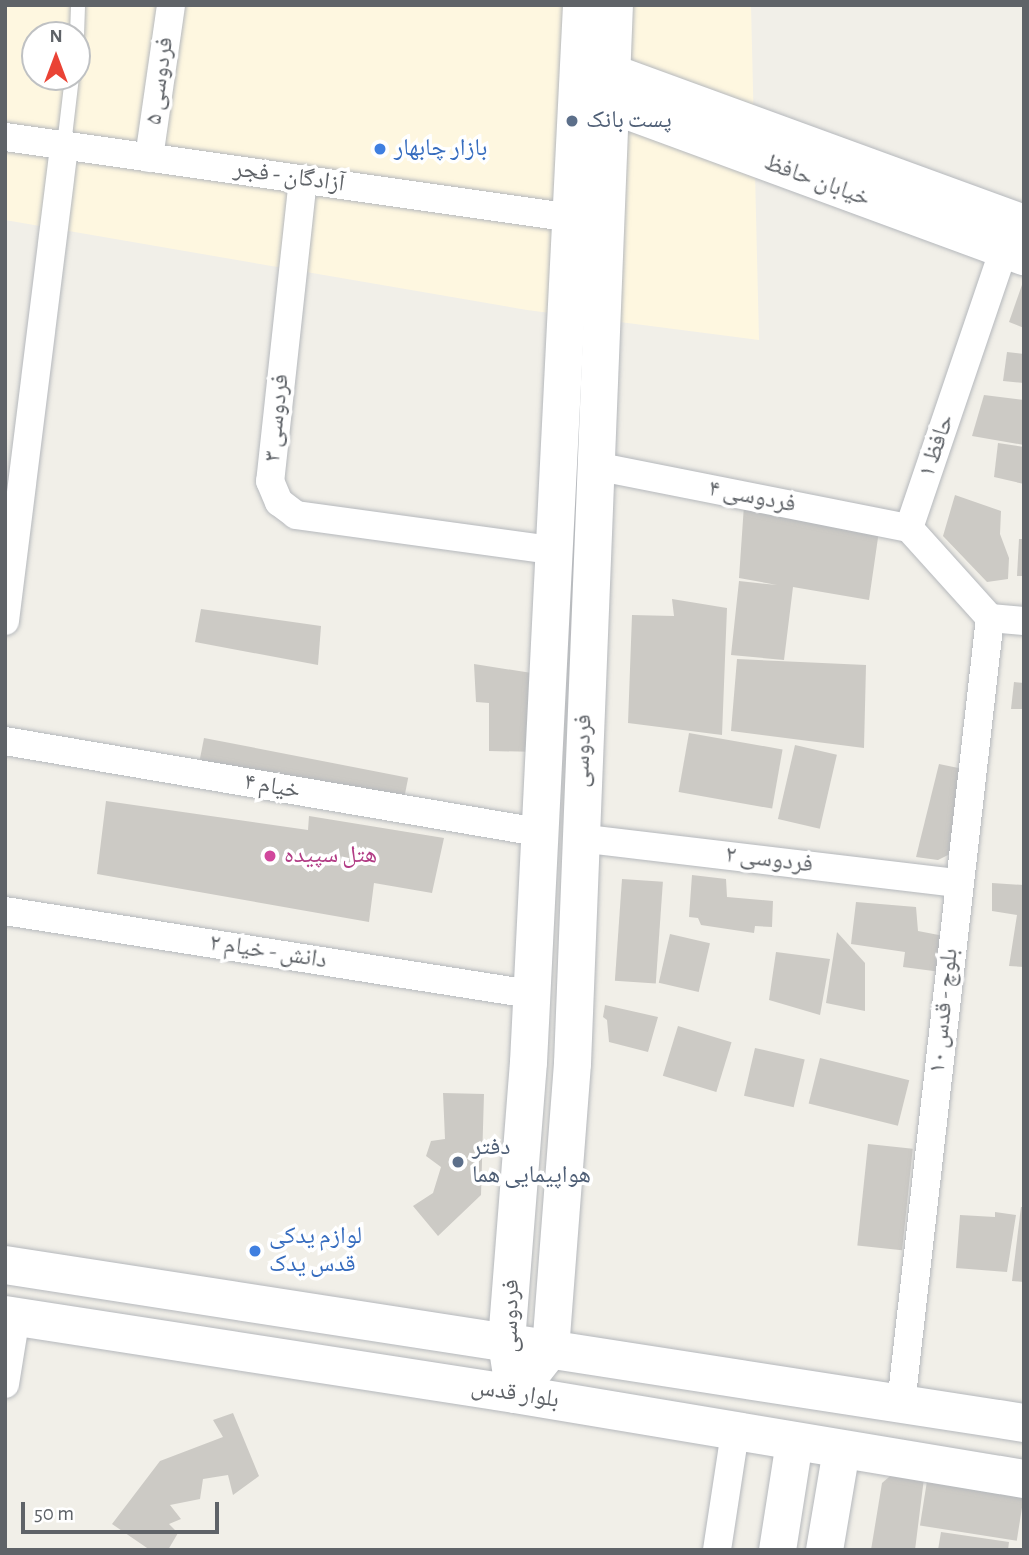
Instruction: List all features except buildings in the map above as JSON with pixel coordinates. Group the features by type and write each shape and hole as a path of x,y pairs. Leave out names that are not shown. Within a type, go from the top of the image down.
{"main road":[{"name":"خیابان حافظ","path":"610,88 1017,243"},
{"name":"بلوار قدس","path":"14,1267 1024,1423"},
{"path":"11,1315 14,1267"},
{"name":"بلوار قدس","path":"11,1315 514,1394 1024,1479"}],"street":[{"name":"فردوسی ۵","path":"149,158 171,5"},
{"name":"فردوسی","path":"514,1394 506,1341 530,993 581,5"},
{"name":"فردوسی","path":"514,1394 550,1349 572,1063 614,5"},
{"name":"آزادگان - فجر","path":"5,137 572,218"},
{"path":"5,621 64,145"},
{"name":"فردوسی ۳","path":"303,179 270,481 279,502 296,515 553,550"},
{"name":"حافظ ۱","path":"909,528 1017,243"},
{"name":"فردوسی ۴","path":"595,466 909,528"},
{"path":"909,528 990,618 1024,621"},
{"name":"بلوچ - قدس ۱۰","path":"901,1404 990,618"},
{"name":"خیام ۴","path":"5,741 538,832"},
{"name":"فردوسی ۲","path":"579,838 958,883"},
{"name":"دانش - خیام ۲","path":"5,911 530,993"},
{"path":"5,1384 11,1315"},
{"path":"717,1550 735,1432"},
{"path":"777,1550 794,1442"},
{"path":"824,1550 841,1449"}],"lane":[{"path":"64,145 70,91"}],"shaded area":[{"name":"بازار چابهار","path":"5,5 751,5 759,340 527,310 5,220"}],"place":[{"name":"پست بانک","path":"572,121"},
{"name":"بازار چابهار","path":"380,149"},
{"name":"هتل سپیده","path":"270,856"},
{"name":"دفتر هواپیمایی هما","path":"458,1162"},
{"name":"لوازم یدکی قدس یدک","path":"255,1251"}]}
